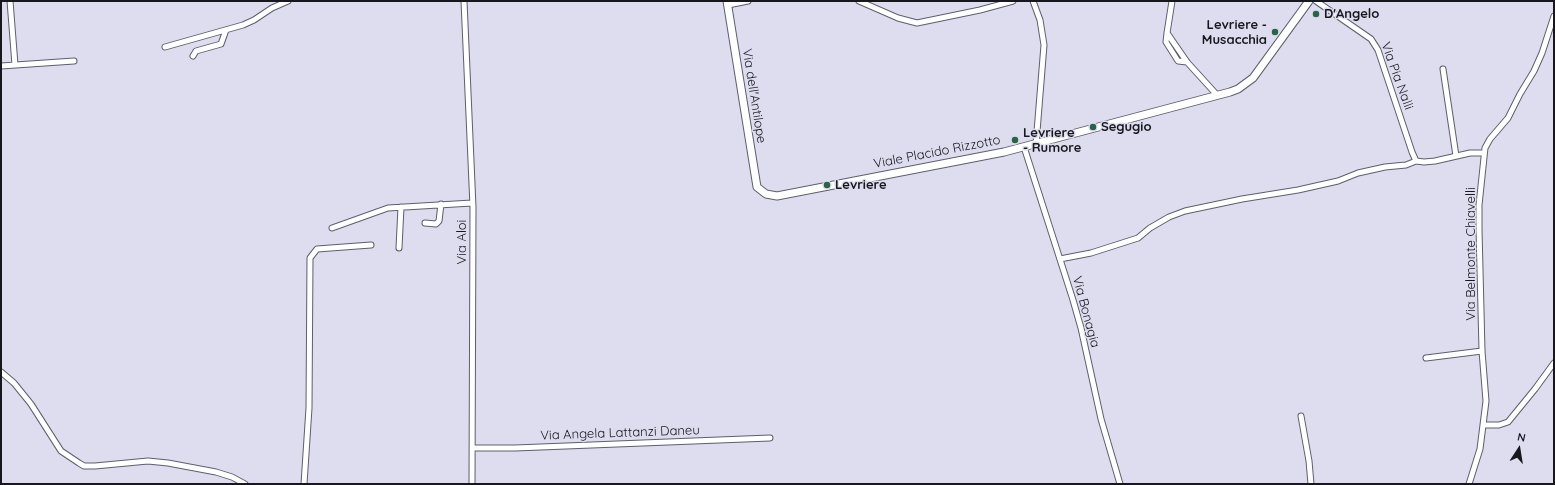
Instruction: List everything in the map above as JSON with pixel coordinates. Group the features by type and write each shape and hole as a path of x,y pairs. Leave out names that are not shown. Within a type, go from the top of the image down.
{"street":[{"path":"10,1 15,65"},
{"path":"165,47 226,30 254,20 272,8 288,1"},
{"name":"Via Aloi","path":"464,1 472,203 472,484"},
{"path":"727,3 748,1"},
{"path":"859,1 898,18 917,22 980,10 1012,1"},
{"path":"1033,1 1040,20 1044,45 1036,144"},
{"path":"1172,1 1167,33 1187,62 1217,95"},
{"name":"Viale Placido Rizzotto","path":"762,192 777,196 1024,147 1238,88 1253,78 1309,1"},
{"name":"Via Pia Nalli","path":"1316,1 1371,39 1378,50 1416,161"},
{"name":"Via dell'Antilope","path":"727,3 755,178 757,186 762,192"},
{"name":"Via Belmonte Chiavelli","path":"1469,484 1480,449 1486,401 1482,352 1479,205 1484,148 1508,118 1534,71 1552,27 1554,16"},
{"path":"192,56 196,51 221,44 226,30"},
{"path":"1,66 74,61"},
{"path":"1443,69 1456,156"},
{"name":"Via Bonagia","path":"1024,147 1081,328 1099,412 1120,484"},
{"path":"1060,259 1091,253 1138,238 1150,228 1169,217 1185,211 1242,199 1298,190 1338,181 1358,173 1385,167 1406,165 1416,161 1435,161 1456,156 1484,153"},
{"path":"332,228 388,208 401,206 472,203"},
{"path":"424,223 436,224 440,221 441,204"},
{"path":"399,248 401,206"},
{"path":"304,484 309,408 310,258 317,249 371,245"},
{"path":"1426,358 1482,352"},
{"path":"1484,425 1499,425 1508,422 1554,363"},
{"path":"1,372 14,382 31,404 61,451 84,466 148,461 168,463 216,472 232,477 245,484"},
{"path":"1301,416 1311,484"},
{"name":"Via Angela Lattanzi Daneu","path":"472,448 515,448 770,438"}],"place":[{"name":"D'Angelo","path":"1316,14"},
{"name":"Levriere - Musacchia","path":"1275,32"},
{"name":"Segugio","path":"1093,127"},
{"name":"Levriere - Rumore","path":"1015,140"},
{"name":"Levriere","path":"827,185"}]}
